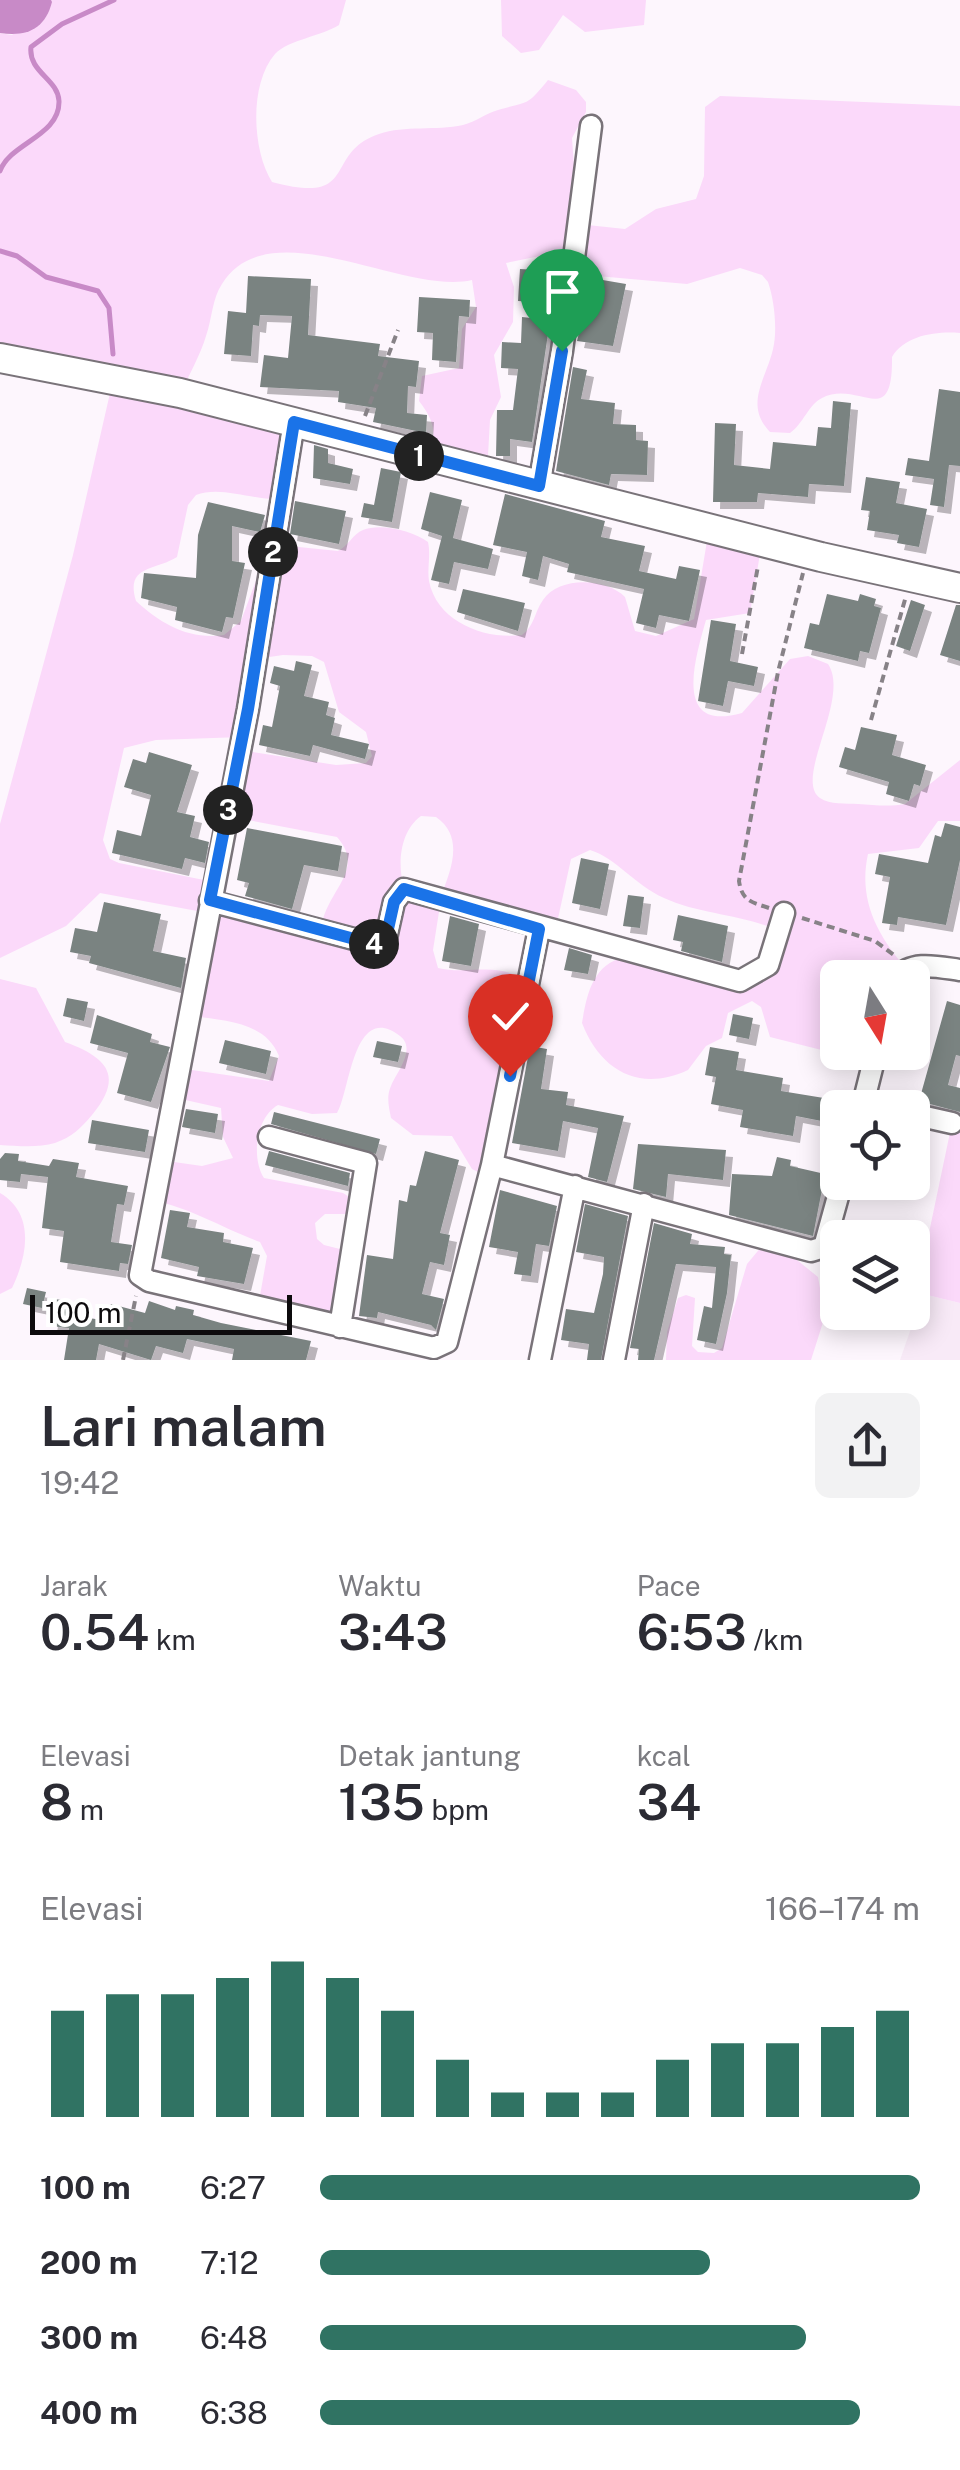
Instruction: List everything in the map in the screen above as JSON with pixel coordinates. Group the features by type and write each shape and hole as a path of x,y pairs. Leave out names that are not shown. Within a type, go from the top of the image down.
{"street":[{"path":"539,486 562,351 591,126"},
{"path":"0,358 180,393 808,554 960,588"},
{"path":"294,422 248,709 140,1275 149,1281 434,1348 446,1342 492,1165 539,929"},
{"path":"210,900 384,947 394,902 404,889 740,982 768,965 784,913"},
{"path":"930,972 960,970"},
{"path":"930,1118 952,1123"},
{"path":"268,1137 366,1163 340,1327"},
{"path":"492,1165 811,1251 824,1247 837,1200"},
{"path":"540,1360 575,1186"},
{"path":"614,1360 644,1204"}],"path":[{"path":"358,440 398,330"},
{"path":"742,654 762,542"},
{"path":"808,554 778,672 739,882 741,895 748,902 874,940 890,960"},
{"path":"871,720 912,578"},
{"path":"123,1360 140,1275"}],"shaded area":[{"path":"0,0 52,2 40,25 10,34 0,33"},
{"path":"51,0 346,0 339,25 281,49 267,67 256,117 260,153 272,182 318,187 338,174 362,143 379,134 468,124 526,102 548,80 576,90 586,102 586,112 572,138 578,224 625,229 656,209 696,199 704,176 705,107 720,96 960,106 960,333 913,339 892,357 891,380 880,398 836,394 822,398 790,433 770,432 758,411 760,389 774,344 773,304 768,282 762,275 740,268 687,284 597,276 574,258 550,254 506,263 514,287 513,322 494,355 501,397 490,420 487,473 430,459 433,428 419,401 422,376 459,368 462,329 476,307 472,280 444,282 304,254 271,254 243,263 222,284 204,343 181,393 294,422 282,499 227,492 196,495 188,505 177,557 144,571 135,581 136,601 155,617 187,633 224,635 241,621 264,559 289,546 338,551 363,530 388,528 428,542 429,581 434,595 452,617 478,631 522,635 550,592 583,582 617,591 625,597 635,631 656,636 694,619 709,529 762,542 750,613 706,620 694,672 697,703 705,712 720,716 742,713 790,659 808,656 828,664 833,679 833,697 813,774 820,798 838,803 905,804 960,760 960,821 938,821 919,848 868,854 866,886 872,916 900,960 820,960 820,1050 770,1037 761,1007 752,1001 728,1013 722,1038 706,1046 688,1070 653,1079 623,1073 611,1065 599,1053 582,1023 589,991 605,966 624,957 758,974 772,928 664,898 590,850 571,859 557,923 441,899 433,950 438,968 501,971 520,978 488,1177 472,1169 452,1136 413,1135 391,1118 389,1090 404,1061 406,1047 400,1036 384,1028 372,1030 363,1039 337,1113 312,1114 278,1105 260,1128 257,1149 264,1178 343,1193 359,1203 350,1214 325,1214 315,1223 317,1239 324,1245 352,1252 340,1327 258,1307 267,1256 260,1242 152,1200 160,1160 202,1166 233,1158 223,1137 221,1108 172,1097 178,1068 269,1081 279,1056 264,1035 253,1029 188,1015 208,913 100,893 66,926 0,958 0,824 73,555 113,380 0,358 0,33 12,35","holes":["312,656 324,662 339,712 366,732 372,756 366,763 336,765 240,750 227,816 337,837 348,860 321,929 210,900 214,882 110,859 103,840 124,748 156,740 242,737 256,659","421,816 436,817 445,825 453,844 451,866 440,898 404,888 401,869 408,830"]},
{"path":"501,0 646,0 644,25 585,32 563,15 539,50 521,53 502,36"},
{"path":"0,979 36,988 65,1042 91,1054 106,1069 109,1078 102,1101 80,1128 55,1143 0,1145"},
{"path":"952,1123 960,1128 960,1303 930,1296 930,1228"},
{"path":"0,1193 19,1212 25,1237 22,1263 12,1288 0,1294"},
{"path":"762,1246 792,1256 818,1277 821,1330 811,1360 666,1360 667,1332 678,1298 686,1295 695,1298 692,1346 698,1352 714,1353 722,1348 747,1264"},
{"path":"930,1296 960,1303 960,1360 900,1360 910,1330 930,1330"}],"building":[{"path":"520,269 554,271 552,291 536,290 535,302 518,301"},
{"path":"248,276 311,279 308,335 380,344 378,356 419,361 416,387 408,386 407,413 427,415 426,433 373,422 376,408 338,402 339,391 260,387 264,355 288,358 292,316 260,315 259,326 253,325 251,356 224,354 228,311 246,313"},
{"path":"585,277 626,284 613,346 577,341 589,292 584,291"},
{"path":"419,297 470,300 469,317 459,316 456,362 432,360 433,333 417,332"},
{"path":"522,317 550,320 532,442 510,439 510,456 496,456 497,410 513,410 518,369 501,368 502,342 521,343"},
{"path":"573,367 587,370 581,399 615,403 613,424 636,425 636,440 648,441 647,475 611,474 609,485 556,471"},
{"path":"939,389 960,392 960,466 949,465 944,507 930,505 934,479 905,475 908,458 929,461"},
{"path":"833,401 851,403 844,486 809,484 808,497 758,493 757,502 713,502 715,423 736,424 734,465 770,469 773,442 816,446 818,427 831,428"},
{"path":"314,445 328,449 328,463 353,469 350,484 313,478"},
{"path":"381,468 401,472 392,522 361,517 364,503 374,505"},
{"path":"866,477 900,482 896,503 927,509 919,547 897,543 899,535 867,530 870,511 861,510"},
{"path":"430,492 462,500 453,538 493,549 488,569 454,562 449,584 431,580 442,536 421,529"},
{"path":"505,494 605,521 601,537 645,546 639,571 676,579 679,566 700,570 689,621 659,615 656,628 636,623 644,589 567,572 569,564 543,556 538,580 522,576 527,552 493,545"},
{"path":"295,501 346,511 339,544 290,534"},
{"path":"208,502 265,515 260,532 232,526 232,561 245,563 233,618 226,617 222,632 175,620 177,607 141,598 144,573 196,578 198,535"},
{"path":"463,589 525,603 518,631 457,612"},
{"path":"827,594 858,601 860,594 876,599 874,606 881,608 869,653 860,651 858,661 804,648 810,623 819,625"},
{"path":"911,600 925,605 910,651 896,646"},
{"path":"956,605 960,605 960,661 940,655"},
{"path":"711,620 736,624 730,661 758,667 754,686 728,681 723,706 698,701"},
{"path":"296,661 312,665 304,696 329,702 326,715 335,718 331,735 369,744 365,759 313,745 310,756 259,745 263,725 272,727 280,686 270,683 274,666 294,671"},
{"path":"861,727 897,735 892,755 926,765 920,786 914,784 909,801 886,794 889,782 839,767 845,747 855,750"},
{"path":"149,752 192,765 177,812 195,816 190,837 209,842 205,863 185,858 182,869 112,853 117,830 141,836 151,795 124,787 133,759 146,763"},
{"path":"945,823 960,827 960,860 946,925 898,917 897,925 882,923 890,877 875,874 879,854 928,863 935,835 941,837"},
{"path":"247,828 342,846 338,871 304,865 292,909 245,896 249,883 237,880"},
{"path":"581,858 609,864 600,909 572,903"},
{"path":"628,895 644,897 640,928 623,926"},
{"path":"104,902 161,914 153,951 186,958 181,988 89,963 91,956 70,952 75,928 97,932"},
{"path":"678,915 728,926 722,962 681,951 683,942 673,940"},
{"path":"450,916 479,924 471,966 442,961"},
{"path":"569,948 592,955 588,974 564,970"},
{"path":"67,998 88,1002 84,1021 63,1016"},
{"path":"947,1001 960,1005 960,1056 956,1055 948,1085 960,1088 960,1112 930,1104 930,1090 922,1090"},
{"path":"733,1014 753,1018 749,1039 729,1035"},
{"path":"97,1015 152,1034 150,1042 170,1047 151,1102 117,1093 128,1053 90,1043"},
{"path":"225,1040 271,1051 266,1074 219,1063"},
{"path":"377,1041 402,1046 398,1062 373,1057"},
{"path":"530,1046 547,1049 541,1089 568,1092 566,1105 624,1116 607,1182 588,1177 598,1128 563,1121 558,1151 512,1143"},
{"path":"710,1047 739,1052 736,1070 783,1078 781,1091 820,1097 820,1121 796,1116 793,1136 740,1127 743,1110 711,1104 716,1077 705,1075"},
{"path":"186,1109 218,1114 215,1133 182,1127"},
{"path":"274,1112 380,1139 376,1154 271,1124"},
{"path":"92,1120 149,1130 145,1152 88,1143"},
{"path":"638,1144 726,1150 723,1180 668,1174 666,1197 633,1189"},
{"path":"269,1151 350,1173 348,1186 265,1165"},
{"path":"425,1151 459,1160 440,1233 450,1235 444,1265 430,1262 422,1294 444,1299 436,1330 431,1325 378,1312 377,1318 359,1316 367,1255 393,1259 399,1200 407,1202 410,1185 416,1186"},
{"path":"5,1153 19,1154 18,1161 49,1166 53,1159 79,1163 76,1177 128,1186 124,1205 117,1204 111,1242 132,1245 128,1264 120,1263 119,1271 60,1262 64,1231 42,1228 48,1177 21,1174 20,1182 0,1180 0,1159"},
{"path":"777,1157 791,1160 790,1166 820,1173 813,1236 729,1215 732,1174 772,1176"},
{"path":"500,1190 557,1206 549,1246 536,1244 531,1276 514,1274 518,1252 489,1247"},
{"path":"585,1204 628,1216 601,1360 587,1360 589,1344 561,1340 566,1309 594,1313 603,1274 604,1257 576,1252"},
{"path":"170,1210 190,1213 187,1227 224,1233 223,1242 253,1248 244,1284 197,1276 199,1267 161,1258"},
{"path":"654,1223 692,1234 690,1244 725,1247 724,1254 731,1255 727,1293 716,1344 697,1340 704,1306 712,1308 716,1267 676,1264 654,1360 638,1360 639,1349 630,1348"},
{"path":"27,1288 46,1292 42,1308 23,1304"},
{"path":"54,1299 70,1301 68,1314 106,1321 111,1304 145,1313 149,1301 175,1310 176,1306 194,1310 193,1315 221,1323 311,1341 306,1360 232,1360 234,1349 187,1339 183,1353 156,1346 151,1360 99,1344 96,1360 64,1360 69,1328 50,1326"}],"waterway":[{"path":"0,171 5,161 52,123 57,113 57,93 34,63 31,47 62,24 114,0"},
{"path":"0,251 17,256 46,277 98,291 109,308 113,354"}],"route":[{"path":"510,1076 539,929 404,889 394,902 384,947 210,900 248,709 294,422 539,486 562,351"}]}
